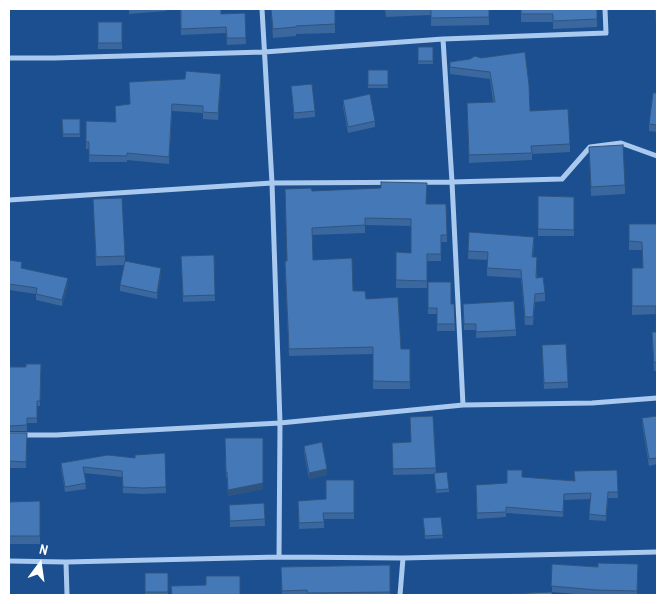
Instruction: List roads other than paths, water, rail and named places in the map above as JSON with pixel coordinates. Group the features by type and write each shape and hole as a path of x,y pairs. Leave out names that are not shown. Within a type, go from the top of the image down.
{"street":[{"path":"262,9 272,183 280,423 279,556"},
{"path":"9,58 264,52 443,39 606,33 605,9"},
{"path":"443,39 463,405"},
{"path":"9,200 272,183 562,179 590,147 621,143 657,156"},
{"path":"9,435 280,423 463,405 592,403 657,398"},
{"path":"9,561 66,562 279,556 403,558 657,552"},
{"path":"400,595 403,558"},
{"path":"66,562 67,595"}]}
